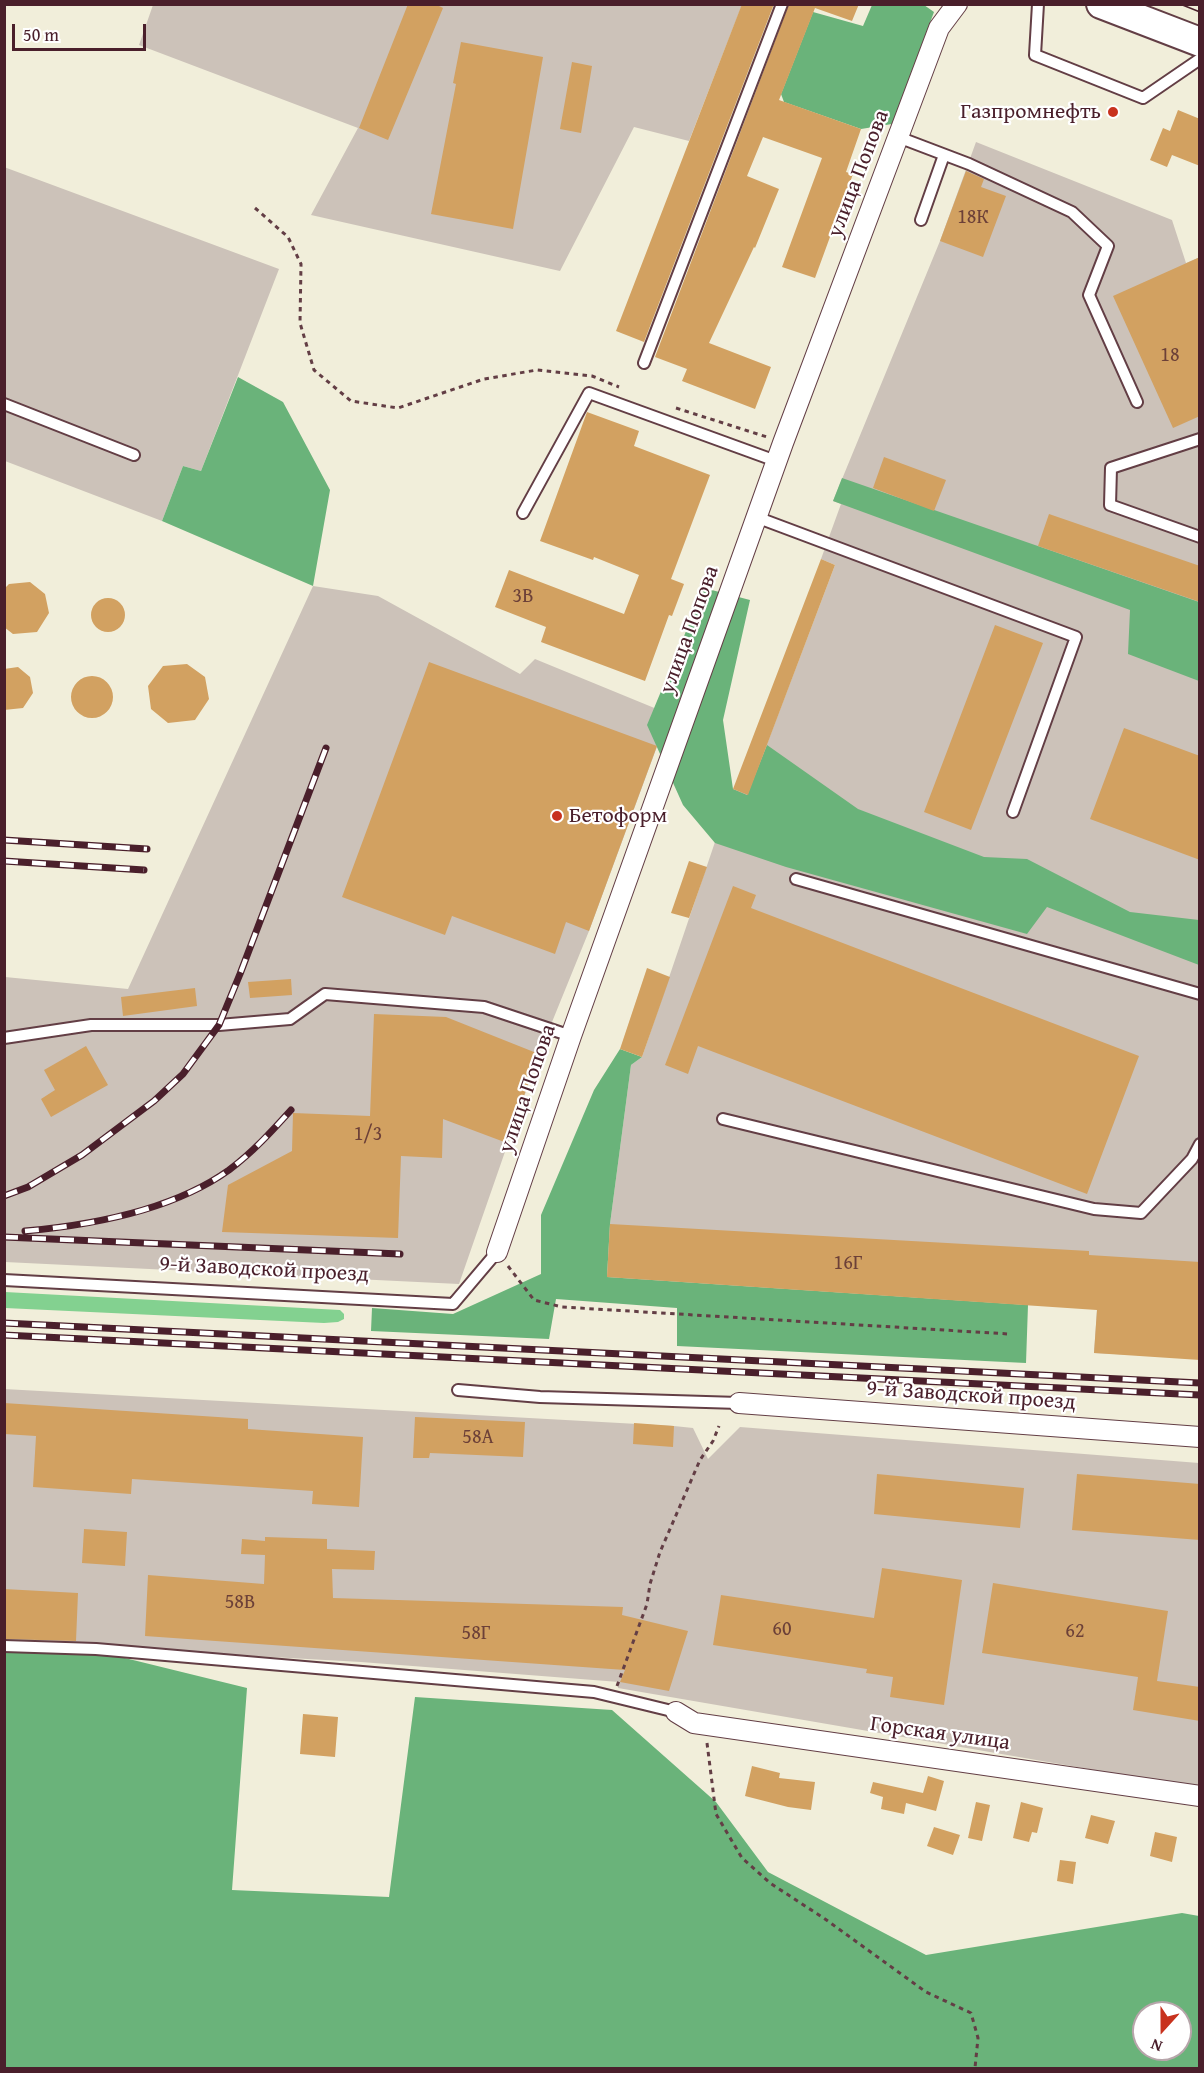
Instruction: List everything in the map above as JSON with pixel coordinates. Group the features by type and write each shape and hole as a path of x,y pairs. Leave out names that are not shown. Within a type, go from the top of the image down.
{"main road":[{"path":"1101,4 1200,42"}],"street":[{"name":"улица Попова","path":"939,4 939,28"},
{"name":"улица Попова","path":"497,1252 571,1036 779,452 939,28 957,4"},
{"name":"9-й Заводской проезд","path":"739,1403 1200,1437"},
{"name":"Горская улица","path":"676,1712 694,1723 1200,1796"}],"lane":[{"path":"644,363 782,4"},
{"path":"1038,4 1035,55 1143,98 1200,59"},
{"path":"898,137 969,164 1072,212 1108,246 1089,295 1137,402"},
{"path":"921,220 944,155"},
{"path":"523,513 589,393 779,452"},
{"path":"4,404 134,454"},
{"path":"1200,439 1111,468 1110,505 1200,537"},
{"path":"756,518 1076,637 1013,813"},
{"path":"796,879 1200,994"},
{"path":"4,1038 91,1025 219,1025 290,1019 325,994 484,1007 571,1036"},
{"path":"723,1119 1094,1209 1142,1213 1192,1159 1200,1144"},
{"name":"9-й Заводской проезд","path":"4,1280 453,1304 497,1252"},
{"path":"458,1390 540,1397 739,1403"},
{"path":"4,1646 108,1650 594,1692 676,1712"}],"path":[{"path":"255,208 288,237 301,264 300,323 314,370 351,401 398,408 484,379 537,370 592,376 624,389"},
{"path":"669,405 779,452"},
{"path":"497,1252 534,1300 562,1307 1010,1334"},
{"path":"616,1698 615,1692 647,1604 650,1584 660,1552 700,1460 713,1442 719,1426"},
{"path":"694,1723 707,1742 716,1814 742,1858 770,1884 825,1919 926,1992 971,2013 978,2038 975,2068"}],"shaded area":[{"path":"153,5 742,5 689,141 634,127 560,271 311,215 358,128 139,45"},
{"path":"976,142 1172,220 1186,263 1200,257 1199,1358 1094,1353 1097,1309 607,1277 610,1224 631,1065 642,1057 733,789 748,794 835,565 821,559 841,504 833,501 940,241"},
{"path":"4,167 279,269 201,471 183,466 162,521 5,461"},
{"path":"313,586 378,596 520,674 535,659 669,714 589,931 539,1054 459,1284 5,1262 5,977 128,989"},
{"path":"4,1389 674,1426 693,1428 708,1459 740,1427 1199,1463 1199,1788 618,1688 619,1682 361,1662 5,1642"}],"green space":[{"path":"872,5 924,5 934,12 892,124 861,129 784,102 781,94 813,12 863,26"},
{"path":"238,377 283,402 330,490 313,586 162,521 183,466 201,471"},
{"path":"842,478 1199,602 1199,681 1128,654 1130,610 833,501"},
{"path":"704,588 750,600 723,720 733,789 747,795 767,745 858,809 984,857 1027,859 1130,912 1199,920 1199,965 1047,907 1027,934 786,867 715,843 683,805 647,725"},
{"path":"620,1049 642,1057 631,1065 610,1224 607,1277 1028,1305 1026,1363 677,1346 677,1308 556,1299 549,1339 371,1331 372,1308 453,1314 541,1274 541,1215 594,1090"},
{"path":"5,1292 340,1310 344,1314 344,1319 324,1323 5,1308"},
{"path":"5,1643 76,1646 247,1688 232,1890 389,1897 415,1697 612,1710 716,1802 768,1872 926,1955 1182,1913 1199,1916 1199,2068 5,2068"}],"building":[{"path":"408,4 435,4 443,8 388,140 359,128"},
{"path":"742,4 774,4 644,342 616,331"},
{"path":"789,4 859,4 852,21 815,8 779,100 861,129 846,172 853,174 815,278 782,267 822,158 763,137 747,176 779,189 755,248 709,343 771,367 755,409 682,381 687,369 655,357"},
{"path":"461,42 543,57 513,229 431,214 456,84 453,83"},
{"path":"572,62 592,66 581,133 560,129"},
{"path":"1178,110 1200,119 1200,166 1172,155 1167,167 1150,160 1163,128 1170,131"},
{"path":"966,171 984,179 981,187 1006,196 983,257 940,241"},
{"path":"1200,257 1200,416 1173,428 1113,296"},
{"path":"587,412 639,431 634,446 710,475 671,579 684,584 672,616 669,615 645,681 541,642 546,627 495,607 509,570 624,614 639,575 594,557 593,560 540,541"},
{"path":"884,457 946,480 934,511 873,488"},
{"path":"1049,514 1200,566 1200,602 1038,546"},
{"path":"821,559 835,565 748,795 733,789"},
{"path":"30,582 45,594 49,613 37,632 13,634 4,627 4,589 9,584"},
{"path":"108,598 120,603 125,615 120,627 108,632 96,627 91,615 96,603"},
{"path":"995,625 1043,643 971,830 924,812"},
{"path":"429,662 657,746 589,931 566,922 555,954 452,916 445,935 342,897"},
{"path":"187,664 205,677 209,699 195,720 168,723 151,709 148,686 163,666"},
{"path":"18,667 30,677 33,693 23,708 4,710 4,669"},
{"path":"92,676 100,677 107,682 112,689 112,705 107,712 100,717 92,718 84,717 77,712 72,705 71,697 72,689 77,682 84,677"},
{"path":"1124,728 1200,756 1200,860 1090,819"},
{"path":"689,861 707,867 689,918 671,913"},
{"path":"733,886 756,895 751,908 1139,1056 1087,1194 698,1046 688,1074 665,1065"},
{"path":"647,968 670,977 642,1057 620,1049"},
{"path":"291,979 292,995 250,998 248,982"},
{"path":"195,988 197,1006 123,1016 121,997"},
{"path":"374,1014 446,1017 539,1054 507,1143 443,1119 442,1158 401,1156 398,1238 222,1232 228,1185 292,1151 293,1113 370,1116"},
{"path":"86,1046 108,1085 51,1117 41,1099 55,1090 44,1070"},
{"path":"610,1224 1089,1251 1089,1255 1200,1262 1200,1360 1094,1353 1097,1310 607,1277"},
{"path":"4,1403 248,1419 248,1429 363,1437 359,1507 312,1504 313,1491 132,1479 131,1494 33,1487 36,1436 4,1434"},
{"path":"415,1417 525,1422 523,1457 430,1453 429,1458 413,1458"},
{"path":"634,1423 674,1426 673,1447 633,1444"},
{"path":"877,1474 1024,1488 1020,1528 874,1514"},
{"path":"1077,1474 1200,1484 1200,1540 1072,1530"},
{"path":"84,1529 127,1532 125,1566 82,1563"},
{"path":"265,1537 327,1539 327,1549 375,1551 374,1570 332,1569 333,1598 623,1607 622,1615 688,1631 669,1691 620,1682 625,1670 145,1636 148,1575 264,1584 265,1555 241,1554 242,1539 265,1541"},
{"path":"882,1568 962,1580 944,1705 890,1697 893,1677 866,1673 867,1669 713,1645 721,1595 874,1618"},
{"path":"993,1583 1168,1611 1157,1681 1200,1687 1200,1721 1133,1710 1138,1677 982,1653"},
{"path":"4,1589 78,1593 76,1641 4,1639"},
{"path":"303,1714 338,1717 335,1757 300,1754"},
{"path":"752,1766 780,1773 779,1778 815,1782 811,1810 788,1807 745,1796"},
{"path":"928,1776 944,1781 936,1811 906,1803 904,1814 881,1809 883,1797 870,1793 873,1782 923,1793"},
{"path":"976,1802 990,1805 982,1841 968,1838"},
{"path":"1021,1802 1043,1808 1037,1833 1032,1832 1029,1842 1013,1838"},
{"path":"1091,1815 1115,1821 1108,1844 1085,1838"},
{"path":"934,1827 960,1835 953,1855 927,1846"},
{"path":"1155,1832 1177,1837 1172,1862 1150,1856"},
{"path":"1060,1860 1076,1862 1073,1884 1057,1881"}],"tram line":[{"path":"1180,4 1200,12"}],"railway":[{"path":"4,1196 28,1187 82,1155 154,1101 183,1074 219,1025 326,748"},
{"path":"4,840 147,849"},
{"path":"4,861 144,870"},
{"path":"25,1231 105,1220 183,1196 207,1184 238,1163 291,1110"},
{"path":"4,1237 400,1254"},
{"path":"4,1323 1200,1383"},
{"path":"4,1335 1200,1395"}],"place":[{"name":"Газпромнефть","path":"1113,112"},
{"name":"Бетоформ","path":"557,816"}]}
